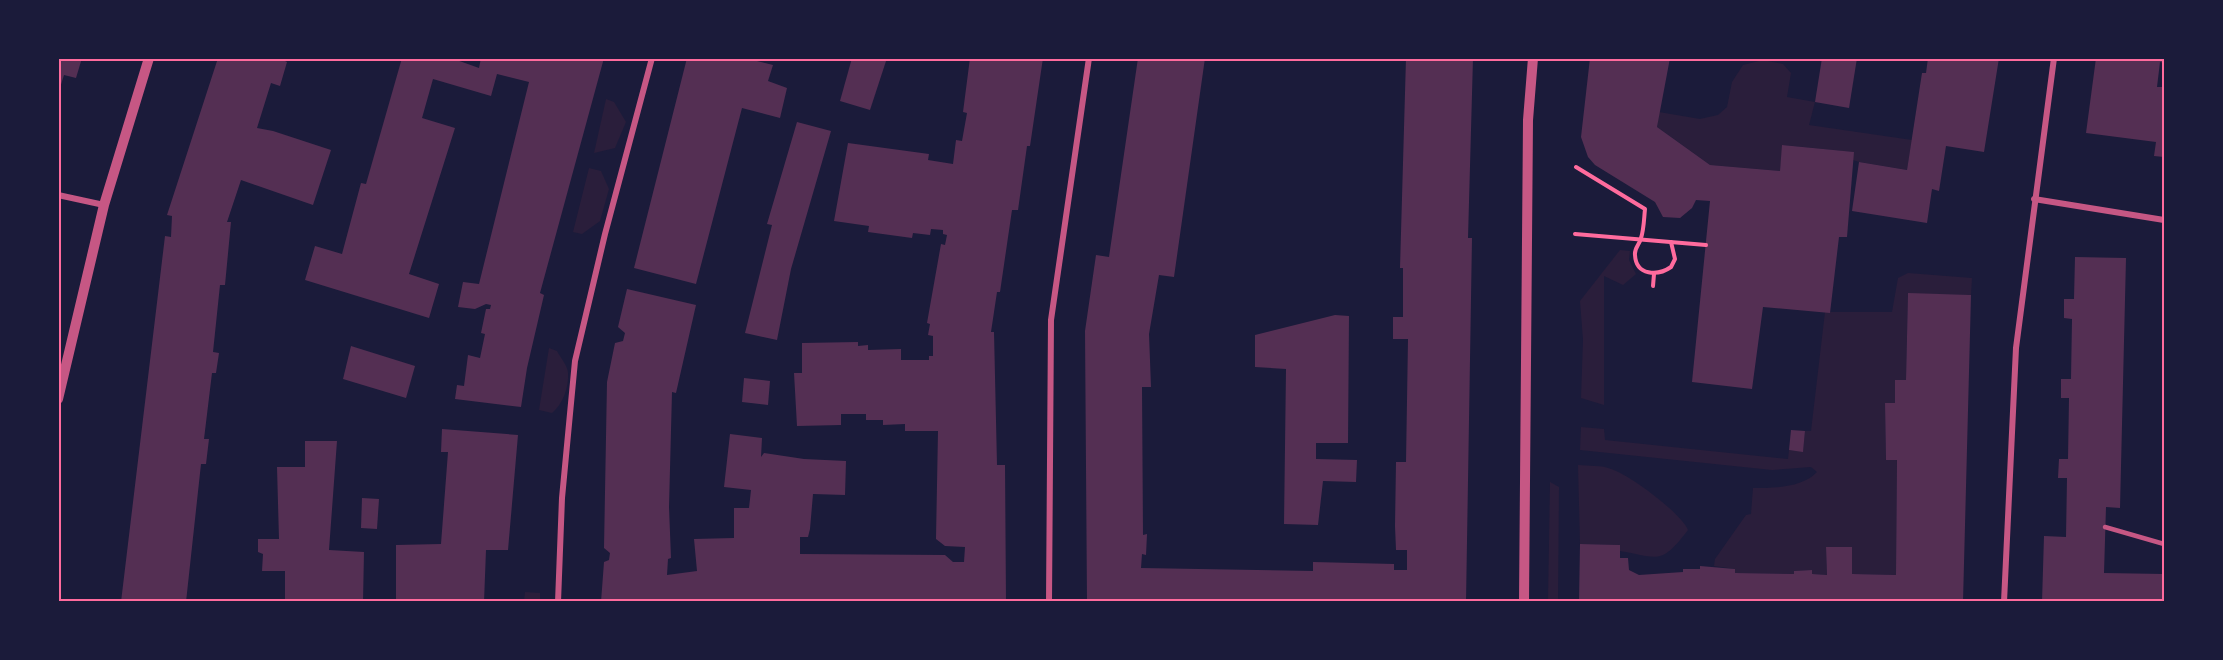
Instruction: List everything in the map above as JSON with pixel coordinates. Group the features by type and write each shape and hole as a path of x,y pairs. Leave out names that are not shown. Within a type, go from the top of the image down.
{"street":[{"path":"58,399 104,204 149,58"},
{"path":"558,602 562,498 575,361 605,234 652,58"},
{"path":"1048,602 1051,320 1089,58"},
{"path":"1524,602 1528,120 1533,58"},
{"path":"2004,602 2016,348 2054,58"},
{"path":"58,195 104,204"},
{"path":"2034,199 2164,220"}],"lane":[{"path":"2105,527 2164,544"}],"path":[{"path":"1576,167 1645,209 1641,239 1635,256 1638,266 1645,272 1654,274 1671,267 1675,259 1675,250 1671,242"},
{"path":"1575,234 1706,244"},
{"path":"1653,286 1654,274"}],"shaded area":[{"path":"1763,60 1783,64 1791,73 1787,97 1815,102 1809,125 1912,140 1907,170 1853,160 1853,152 1783,145 1780,171 1710,165 1657,127 1659,112 1700,119 1718,115 1727,107 1732,82 1743,65"},
{"path":"606,99 614,102 626,122 615,148 594,153"},
{"path":"589,168 601,171 609,189 600,221 582,234 573,232"},
{"path":"1620,250 1630,251 1629,260 1636,274 1623,285 1604,276 1604,405 1581,398 1583,340 1580,301"},
{"path":"1908,273 1972,278 1971,295 1908,294 1906,380 1895,403 1885,403 1886,460 1897,460 1896,575 1852,574 1852,547 1826,547 1827,575 1812,574 1811,570 1795,571 1794,574 1735,573 1735,569 1714,566 1715,559 1746,515 1751,514 1753,488 1795,484 1817,472 1811,467 1772,470 1580,450 1581,427 1604,429 1605,440 1788,459 1789,450 1803,451 1805,431 1811,431 1825,312 1892,312 1898,278"},
{"path":"549,348 557,351 568,370 564,395 552,413 539,410"},
{"path":"1578,465 1607,468 1630,479 1666,505 1688,530 1672,549 1665,554 1652,557 1620,551 1619,545 1580,544"},
{"path":"1550,482 1559,487 1558,601 1548,601"},
{"path":"525,592 540,593 540,601 524,601"}],"building":[{"path":"58,58 82,58 76,78 64,75 59,91"},
{"path":"218,58 279,58 287,62 280,86 271,83 257,128 331,150 313,205 241,180 227,222 231,222 225,285 220,285 213,352 219,353 216,373 212,373 204,439 209,439 206,464 201,464 186,602 121,602 165,236 171,237 172,216 167,215"},
{"path":"402,58 451,58 479,68 481,58 604,58 540,293 544,295 527,368 521,407 455,399 457,385 464,386 468,355 480,358 485,334 481,333 486,309 490,309 491,305 486,304 475,309 458,307 463,282 479,284 529,82 497,74 491,96 433,79 422,118 455,128 409,274 439,284 429,318 305,280 315,246 342,254 361,183 366,184"},
{"path":"687,58 745,58 773,65 768,81 787,88 780,118 742,108 696,284 634,268"},
{"path":"852,58 887,58 870,110 840,101"},
{"path":"970,58 1043,58 1018,210 1012,210 1000,292 997,292 991,332 994,332 997,465 1005,465 1006,602 601,602 604,562 609,560 610,553 604,548 607,382 615,343 623,341 625,333 618,327 627,289 696,305 676,393 672,392 669,507 671,558 668,559 667,575 697,571 694,539 734,538 734,508 749,508 751,490 724,487 730,434 762,438 761,457 764,453 804,459 846,461 845,495 813,494 810,529 808,537 800,537 800,554 945,555 953,562 964,562 965,547 945,546 936,539 938,431 905,431 905,424 883,425 883,420 866,420 866,414 841,414 841,425 797,426 794,373 802,373 802,343 858,342 858,346 868,345 868,350 901,349 901,360 929,360 929,356 933,356 933,336 928,335 930,324 927,323 941,244 945,245 947,235 943,234 943,230 931,229 930,235 913,233 912,238 868,232 869,226 834,221 848,143 929,154 928,160 953,164 956,140 962,141 967,113 963,112"},
{"path":"1138,58 1205,58 1174,277 1159,275 1149,334 1151,387 1142,387 1143,535 1147,534 1146,555 1142,554 1141,568 1313,571 1313,562 1394,564 1394,570 1407,570 1407,550 1396,550 1395,526 1396,462 1406,462 1408,339 1393,339 1393,317 1403,317 1403,268 1400,268 1406,58 1473,58 1468,238 1472,238 1466,602 1087,602 1085,331 1096,255 1109,257"},
{"path":"1590,58 1670,58 1657,127 1710,165 1780,171 1782,145 1854,152 1847,237 1839,237 1830,313 1763,307 1752,389 1692,382 1710,201 1696,200 1692,208 1680,218 1663,217 1655,202 1595,165 1588,157 1581,137"},
{"path":"1822,58 1857,58 1849,108 1815,102"},
{"path":"1928,58 1999,58 1984,152 1946,146 1939,191 1932,189 1927,223 1852,211 1859,162 1907,170 1922,73 1926,73"},
{"path":"2096,58 2164,58 2164,63 2160,62 2157,87 2164,87 2164,157 2154,156 2156,142 2086,133"},
{"path":"797,122 831,131 791,269 777,340 745,333 772,225 767,224"},
{"path":"2075,257 2126,258 2120,508 2106,507 2104,573 2164,574 2164,602 2042,602 2044,536 2066,537 2067,478 2058,478 2059,459 2068,459 2069,398 2061,398 2061,379 2071,379 2072,319 2064,318 2064,299 2074,299"},
{"path":"1908,293 1971,295 1963,602 1579,602 1580,544 1620,545 1620,558 1628,558 1629,570 1639,575 1683,572 1683,569 1700,569 1700,566 1735,569 1735,573 1794,574 1794,571 1812,570 1812,574 1827,575 1826,547 1852,547 1852,574 1896,575 1897,460 1886,460 1885,403 1895,403 1895,380 1906,380"},
{"path":"1335,315 1349,316 1348,443 1316,443 1316,459 1357,460 1356,482 1323,481 1318,525 1284,524 1286,369 1255,367 1255,335"},
{"path":"351,346 415,366 406,398 343,379"},
{"path":"744,378 770,381 768,405 742,402"},
{"path":"442,429 518,435 508,550 486,550 484,602 396,602 396,545 441,544 448,452 441,452"},
{"path":"1791,430 1805,431 1803,452 1789,450"},
{"path":"305,441 337,441 329,550 364,552 363,602 285,602 285,571 262,571 263,554 258,552 258,539 279,539 277,467 305,467"},
{"path":"362,498 379,499 377,529 361,528"}]}
